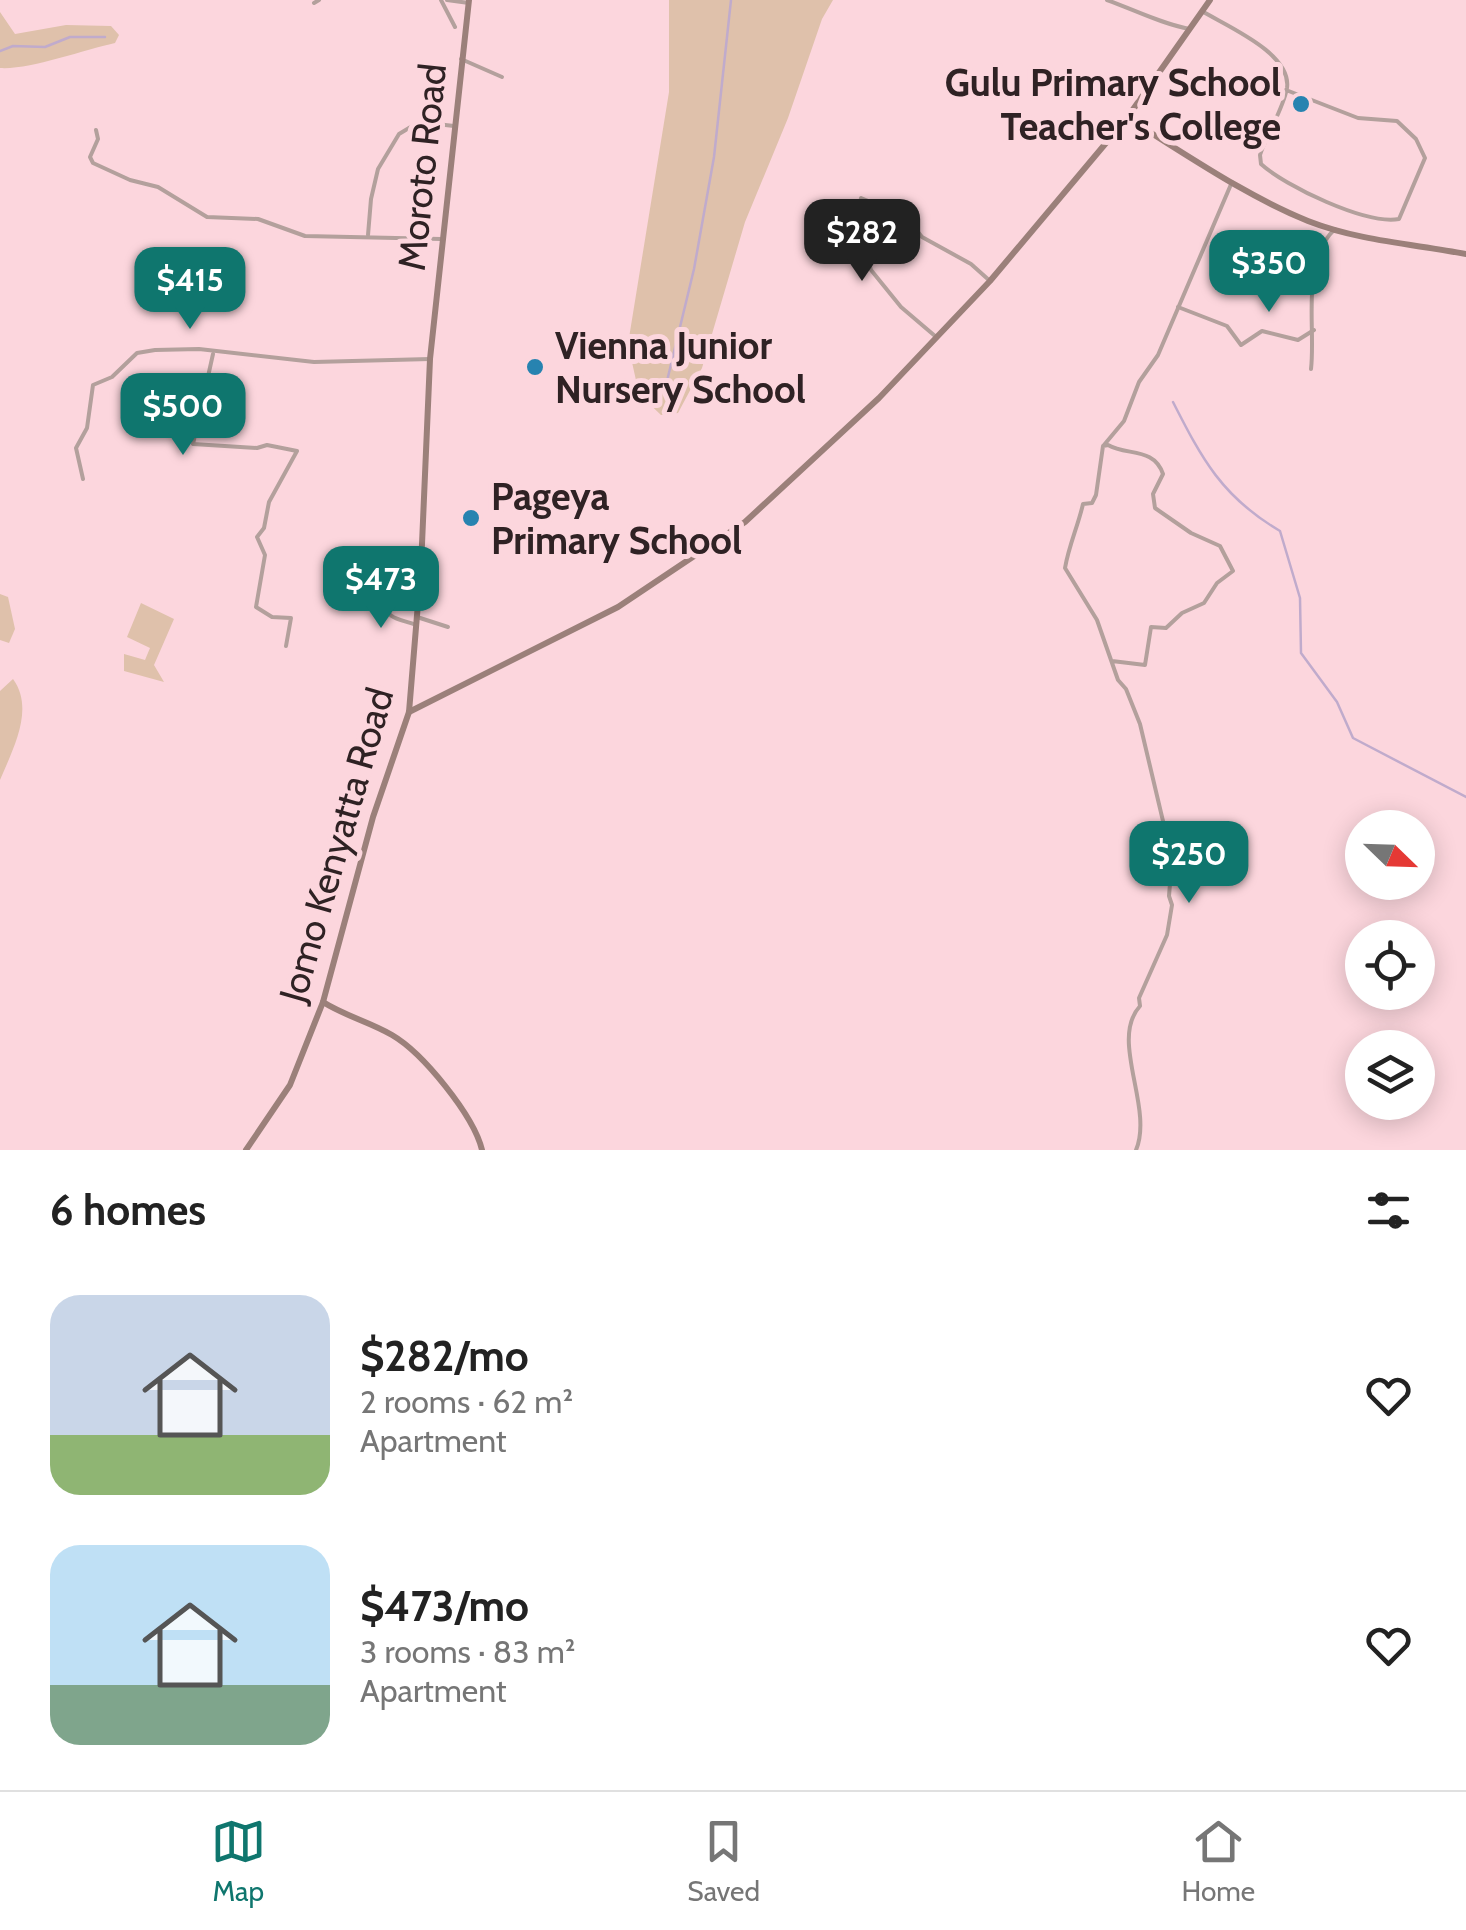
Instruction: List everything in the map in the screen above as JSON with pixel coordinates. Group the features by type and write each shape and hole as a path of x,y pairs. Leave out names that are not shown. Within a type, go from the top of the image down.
{"street":[{"path":"455,26 444,0 469,2"},
{"path":"1108,0 1139,10 1164,24 1190,29"},
{"path":"409,712 618,607 745,522 803,470 990,281 1127,118 1210,0"},
{"name":"Moroto Road","path":"430,359 469,2"},
{"path":"1202,11 1265,49 1286,76 1286,90 1262,147 1260,164 1338,206 1382,218 1399,218 1425,160 1416,139 1397,121 1358,118 1286,90"},
{"path":"461,60 502,78"},
{"path":"1127,118 1232,182 1308,221 1384,242 1466,254"},
{"path":"368,235 378,169 393,142 410,124 454,126"},
{"path":"96,130 92,163 158,187 207,217 266,221 305,236 442,239"},
{"path":"1136,1150 1140,1142 1140,1111 1128,1045 1133,1014 1140,1006 1139,998 1167,935 1172,905 1172,858 1144,736 1097,620 1065,568 1084,504 1092,503 1096,495 1103,446 1124,420 1139,382 1158,355 1232,182"},
{"path":"937,338 901,308 872,270 857,222 861,198 906,217 922,238 971,264 990,281"},
{"path":"1312,369 1310,290 1324,239 1335,229"},
{"path":"1178,307 1226,326 1241,345 1262,331 1298,340 1314,330"},
{"path":"83,480 76,448 87,428 94,383 112,377 139,353 196,349 314,362 430,359"},
{"path":"213,352 193,444 257,448 267,445 297,450 270,502 264,528 257,538 265,555 256,607 272,617 291,618 286,646"},
{"name":"Jomo Kenyatta Road","path":"246,1150 290,1084 322,1002 374,817 409,712 430,359"},
{"path":"431,369 440,374"},
{"path":"1103,446 1141,452 1161,466 1164,474 1153,494 1156,508 1191,533 1220,546 1233,571 1217,583 1204,603 1182,613 1171,626 1152,627 1145,665 1112,661"},
{"path":"383,602 384,611 393,619 448,628"},
{"path":"322,1002 402,1041 472,1123 482,1150"}],"shaded area":[{"path":"669,0 833,0 822,19 788,118 745,222 702,368 678,413 661,415 639,394 628,344 669,92"},
{"path":"0,12 15,34 66,25 111,26 119,35 115,43 41,63 0,68"},
{"path":"0,594 8,597 15,629 9,643 0,640"},
{"path":"141,603 174,619 154,665 164,682 124,671 124,654 145,660 150,648 127,637"},
{"path":"13,679 22,703 22,716 0,780 0,691"}],"waterway":[{"path":"667,381 694,269 714,157 731,0"},
{"path":"0,51 13,46 45,47 70,37 105,37"},
{"path":"1173,402 1228,490 1280,531 1300,598 1301,653 1337,702 1353,738 1466,797"}],"place":[{"name":"Gulu Primary School Teacher's College","path":"1301,104"},
{"name":"Vienna Junior Nursery School","path":"535,367"},
{"name":"Pageya Primary School","path":"471,518"}]}
